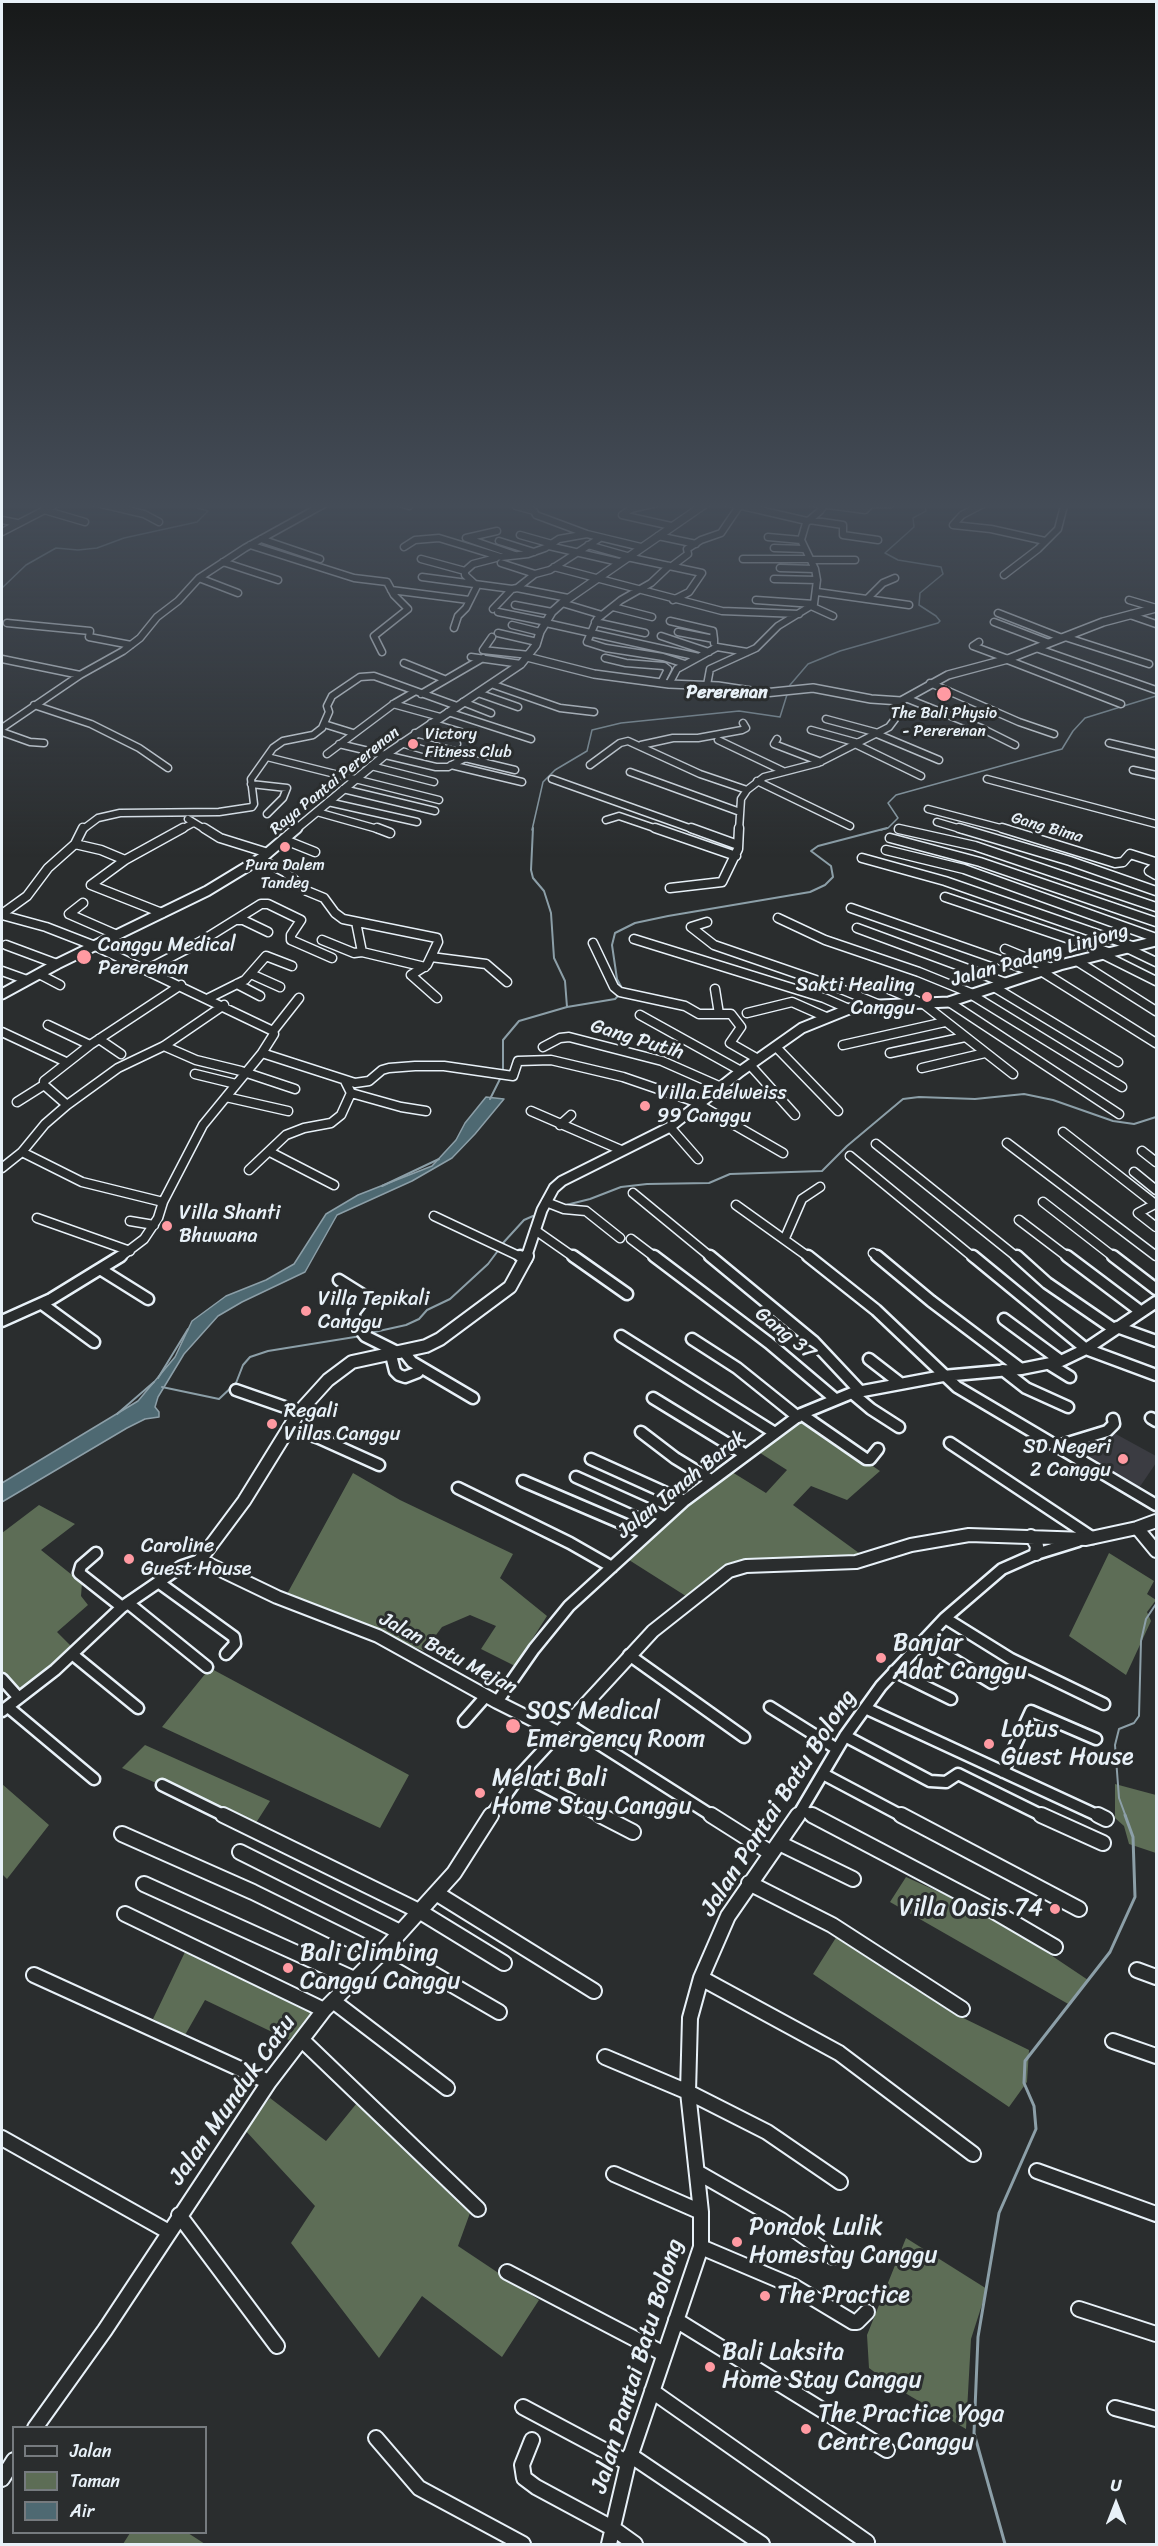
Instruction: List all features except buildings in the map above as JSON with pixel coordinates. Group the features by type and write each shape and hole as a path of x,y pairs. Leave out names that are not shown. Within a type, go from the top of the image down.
{"street":[{"path":"44,742 30,742 2,730 34,705 131,645 156,621"},
{"path":"382,652 374,636 397,621"},
{"path":"454,628 456,621"},
{"path":"538,621 699,657"},
{"path":"670,621 713,631 717,647"},
{"path":"707,685 708,671 760,645 778,626 788,621"},
{"path":"1019,621 1149,664"},
{"path":"492,637 483,650 594,674 665,684 707,685 764,693 813,688 895,702 908,699 930,683 959,671 1008,658 1108,621"},
{"path":"645,633 595,622 588,644 663,657 685,664"},
{"path":"994,622 1049,643"},
{"path":"7,623 90,631 89,637 131,645"},
{"name":"Raya Pantai Pererenan","path":"2,994 57,964 207,891 268,854 385,755 460,704 494,685 526,659 546,623"},
{"path":"512,625 540,632"},
{"path":"678,632 714,639"},
{"path":"498,633 537,642"},
{"path":"661,636 709,652"},
{"path":"979,642 973,646 1108,693"},
{"path":"665,684 676,669 717,647 748,652"},
{"path":"1036,648 1156,690"},
{"path":"471,657 526,659"},
{"path":"327,754 393,704 483,658"},
{"path":"604,658 668,668 665,684"},
{"path":"1008,658 1121,704"},
{"path":"2,659 80,675"},
{"path":"404,663 444,679"},
{"path":"2,914 27,896 48,868 75,844 84,827 92,821 120,813 232,811 252,807 254,804 252,776 267,756 277,744 313,735 324,724 329,712 327,704 332,696 360,677 374,676 417,693 491,713"},
{"path":"930,683 1019,722 1054,734"},
{"path":"494,685 560,708 594,712"},
{"path":"478,693 518,707"},
{"path":"908,699 981,728 1015,745"},
{"path":"670,888 720,884 736,856 741,799 747,790 757,782 783,771 821,762 878,733 896,720 898,715 895,702"},
{"path":"393,704 440,717"},
{"path":"34,705 91,723 139,748 168,768"},
{"path":"448,712 531,740"},
{"path":"826,718 878,733 939,760"},
{"path":"431,723 474,736"},
{"path":"641,745 673,738 698,738 742,730 746,728 743,723"},
{"path":"324,724 353,733"},
{"path":"811,730 856,744 921,776"},
{"path":"415,733 457,744"},
{"path":"777,739 774,744 821,762"},
{"path":"718,740 783,771"},
{"path":"590,765 620,743 628,741 700,774 747,790"},
{"path":"401,743 438,754"},
{"path":"1109,743 1156,754"},
{"path":"339,744 436,766 451,765 522,782"},
{"path":"267,756 439,800"},
{"path":"451,765 465,758 516,770"},
{"path":"371,766 434,782"},
{"path":"1133,770 1156,775"},
{"path":"630,772 740,812"},
{"path":"987,778 1156,824"},
{"path":"552,779 738,845"},
{"path":"757,782 850,826"},
{"path":"251,784 287,788 283,798 267,814"},
{"path":"343,789 435,812"},
{"path":"328,802 417,822"},
{"name":"Gang Bima","path":"928,809 1024,834 1115,863 1122,862 1129,854 1155,862 1156,865 1149,871 1156,875"},
{"path":"180,812 193,823 220,838 268,854"},
{"path":"317,812 363,823 390,833"},
{"path":"606,820 619,816 736,856"},
{"path":"937,822 1070,861 1156,891"},
{"path":"162,913 91,886 91,884 125,860 193,823"},
{"path":"899,830 975,846 1156,907"},
{"path":"890,838 980,862 1156,922"},
{"path":"285,840 315,852"},
{"path":"75,844 101,850 125,860"},
{"path":"886,850 964,869 1156,941"},
{"path":"862,858 945,881 1132,948 1156,962"},
{"path":"260,859 285,872 307,891 324,898 338,916 356,922 437,938 438,942 425,967 411,975 437,998"},
{"path":"945,897 1108,954 1156,981"},
{"path":"83,903 69,914 117,935"},
{"path":"148,969 200,942 261,904 274,905 301,920 291,935 291,939 332,958"},
{"path":"851,909 1043,971"},
{"path":"2,914 46,927 95,946 148,969 273,1030"},
{"path":"778,918 825,940 973,994 1122,1087"},
{"path":"236,920 243,920 268,932"},
{"path":"356,922 362,952"},
{"path":"708,922 691,928 714,945 880,1005"},
{"path":"856,928 1006,983"},
{"path":"634,939 815,995 849,1009"},
{"path":"322,940 354,953 362,952 425,967"},
{"name":"Jalan Padang Linjong","path":"200,1560 244,1501 299,1412 328,1380 352,1362 426,1346 440,1340 510,1287 526,1259 535,1230 550,1204 554,1188 562,1181 670,1126 741,1071 802,1028 826,1017 849,1009 880,1005 919,1001 949,1002 1043,971 1156,941"},
{"path":"593,943 614,987 620,992 685,1006 699,1014 731,1014 740,1025 730,1043 754,1062 795,1115"},
{"path":"6,945 57,964"},
{"path":"1005,949 1156,1043"},
{"path":"209,998 251,974 266,956 292,966"},
{"path":"431,957 486,964 507,982"},
{"path":"1077,961 1156,1011"},
{"path":"2,971 27,980"},
{"path":"39,974 60,985"},
{"path":"251,974 279,987"},
{"path":"237,984 260,996"},
{"path":"879,984 919,1001 1013,1074"},
{"path":"17,1102 44,1085 44,1081 66,1062 181,985"},
{"path":"994,987 1118,1062"},
{"path":"715,989 718,1014"},
{"path":"2,1322 42,1304 130,1251 144,1239 154,1225 163,1202 197,1136 226,1096 262,1053 273,1038 273,1030 299,998"},
{"path":"747,1013 792,1002 826,1017"},
{"path":"949,1002 1119,1114"},
{"path":"2,1168 22,1152 45,1124 67,1105 118,1068 164,1046 224,1005"},
{"path":"640,1015 741,1071"},
{"path":"843,1045 945,1022"},
{"path":"48,1025 90,1045"},
{"path":"2,1032 66,1062"},
{"name":"Gang Putih","path":"543,1047 560,1038 569,1037 662,1061 721,1087"},
{"path":"890,1053 965,1037"},
{"path":"2,1044 12,1038"},
{"path":"99,1039 121,1054"},
{"path":"164,1046 196,1060 245,1072 295,1089"},
{"path":"776,1047 838,1111"},
{"path":"262,1053 345,1081 362,1083 369,1081 382,1070 415,1066 444,1066 510,1076 514,1075 519,1061 550,1060 623,1077 700,1105 783,1153"},
{"path":"922,1068 985,1053"},
{"path":"195,1074 236,1084"},
{"path":"249,1170 291,1132 336,1120 347,1106 351,1093 345,1081"},
{"path":"44,1085 67,1105"},
{"path":"351,1093 401,1107 426,1110"},
{"path":"226,1096 288,1111"},
{"path":"531,1111 621,1150"},
{"path":"560,1125 571,1115"},
{"path":"670,1126 698,1159"},
{"path":"1063,1132 1155,1204 1138,1213 1156,1227"},
{"path":"1007,1143 1156,1256"},
{"path":"876,1144 1014,1254 1047,1284 1115,1328 1156,1341"},
{"path":"1142,1151 1156,1162"},
{"path":"22,1152 82,1182 163,1202"},
{"path":"270,1152 334,1185"},
{"path":"850,1156 1086,1349 1156,1376"},
{"path":"1134,1172 1156,1190"},
{"path":"785,1239 802,1199 820,1187"},
{"path":"633,1193 813,1341 871,1409 899,1427"},
{"path":"1043,1202 1156,1289"},
{"path":"550,1204 564,1209 590,1213 620,1238"},
{"path":"736,1205 785,1239 876,1310 943,1376 1156,1505"},
{"path":"434,1216 526,1259"},
{"path":"37,1218 130,1251"},
{"path":"1019,1220 1140,1311"},
{"path":"130,1221 154,1225"},
{"path":"535,1230 627,1294"},
{"name":"Gang 37","path":"631,1239 712,1298 834,1398"},
{"path":"873,1252 1021,1369"},
{"path":"100,1269 148,1299"},
{"path":"339,1280 363,1295 364,1299 354,1312 355,1323 365,1336 473,1398"},
{"name":"Jalan Tanah Barak","path":"464,1721 491,1699 569,1606 665,1517 799,1415 834,1398 856,1392 943,1376 1021,1369 1060,1361 1086,1349 1156,1302"},
{"path":"42,1304 94,1342"},
{"path":"1004,1319 1060,1361"},
{"path":"621,1336 775,1433"},
{"path":"692,1339 736,1368 799,1415 866,1459 870,1459 878,1449"},
{"path":"398,1353 395,1371 399,1375 405,1377 418,1372"},
{"path":"869,1359 900,1383"},
{"path":"1049,1364 1070,1377"},
{"path":"1003,1370 1026,1388 1068,1407"},
{"path":"236,1390 273,1405 299,1412"},
{"path":"653,1398 746,1455"},
{"path":"1058,1446 1107,1431 1114,1424 1113,1419"},
{"path":"290,1428 319,1438 379,1465"},
{"path":"641,1432 675,1458 711,1480"},
{"path":"950,1443 1090,1538"},
{"path":"591,1459 684,1501"},
{"path":"576,1477 665,1517"},
{"path":"523,1481 647,1534"},
{"path":"458,1488 560,1538 612,1567"},
{"name":"Jalan Pantai Batu Bolong","path":"609,2544 629,2459 701,2247 701,2212 688,2092 690,2018 701,1978 728,1916 802,1810 845,1736 865,1708 894,1671 945,1618 1002,1569 1036,1554 1156,1521"},
{"path":"1137,1528 1156,1551"},
{"path":"853,1879 775,1848 562,1728 653,1631 693,1601 712,1583 738,1568 845,1564 910,1545 953,1536 1090,1538"},
{"path":"1031,1536 1037,1546 1036,1554"},
{"path":"96,1553 81,1566 79,1573 207,1667"},
{"path":"94,1779 5,1709 72,1654 125,1605 182,1566 200,1560"},
{"name":"Jalan Batu Mejan","path":"200,1560 277,1597 378,1636 491,1699 562,1728"},
{"path":"158,1582 234,1637 235,1644 226,1654"},
{"path":"945,1618 1011,1659 1104,1704"},
{"path":"923,1641 992,1683"},
{"path":"72,1654 138,1708"},
{"path":"629,1655 744,1737"},
{"path":"894,1671 951,1699"},
{"path":"2,1679 19,1698"},
{"path":"770,1707 837,1749"},
{"path":"865,1708 1106,1819"},
{"path":"1003,1772 1030,1711 1096,1739"},
{"name":"Jalan Munduk Catu","path":"36,2426 105,2330 269,2082 329,2006 454,1873 521,1774 562,1728"},
{"path":"845,1736 930,1782 946,1782 958,1774 1103,1843"},
{"path":"521,1774 633,1832"},
{"path":"824,1774 1079,1909"},
{"path":"162,1785 420,1911 504,1963"},
{"path":"802,1810 964,1894 1055,1947"},
{"path":"122,1834 383,1951 499,2012"},
{"path":"240,1852 400,1932"},
{"path":"749,1883 832,1925 962,2009"},
{"path":"144,1884 354,1978"},
{"path":"436,1893 594,1991"},
{"path":"125,1914 329,2006 447,2088"},
{"path":"1137,1970 1156,1977"},
{"path":"34,1975 269,2082"},
{"path":"701,1978 839,2053 973,2154"},
{"path":"302,2040 478,2209"},
{"path":"1113,2041 1156,2056"},
{"path":"605,2057 688,2092 767,2132 840,2182"},
{"path":"2,2138 169,2232"},
{"path":"1037,2171 1156,2214"},
{"path":"697,2172 781,2220 833,2257"},
{"path":"614,2174 701,2212"},
{"path":"179,2215 277,2346"},
{"path":"701,2247 793,2286 853,2322 857,2322 867,2312"},
{"path":"507,2272 664,2354"},
{"path":"1079,2309 1156,2334"},
{"path":"676,2320 887,2450"},
{"path":"652,2391 867,2542"},
{"path":"523,2407 629,2459 762,2544"},
{"path":"1116,2408 1156,2419"},
{"path":"376,2438 419,2488 523,2544"},
{"path":"532,2440 522,2465 524,2478 536,2487 614,2529 635,2544"},
{"path":"2,2479 12,2463"}],"shaded area":[{"name":"SD Negeri 2 Canggu","path":"1114,1433 1156,1456 1156,1463 1139,1488 1068,1446"}],"green space":[{"path":"802,1418 880,1471 847,1500 811,1486 793,1505 859,1553 854,1559 732,1563 689,1598 629,1560 675,1514 732,1472 766,1493 787,1470 757,1451"},
{"path":"353,1473 400,1500 513,1554 500,1578 547,1616 515,1666 481,1649 496,1626 470,1615 442,1627 424,1651 287,1594"},
{"path":"39,1505 75,1524 41,1550 82,1583 81,1596 88,1605 57,1632 71,1646 20,1692 2,1673 2,1533"},
{"path":"1109,1553 1154,1581 1147,1594 1156,1600 1147,1612 1151,1621 1126,1675 1069,1636"},
{"path":"210,1668 409,1775 380,1828 162,1727"},
{"path":"145,1745 270,1801 254,1826 122,1768"},
{"path":"2,1784 49,1825 7,1879 2,1874"},
{"path":"1115,1784 1156,1795 1156,1853 1129,1844 1124,1826 1115,1818"},
{"path":"906,1877 994,1917 1088,1980 1070,2005 890,1902"},
{"path":"837,1936 953,2013 1029,2050 1027,2082 1009,2107 813,1974"},
{"path":"185,1952 315,2011 289,2040 205,2000 185,2035 153,2019"},
{"path":"270,2098 326,2141 357,2103 470,2213 458,2246 539,2300 502,2357 422,2296 379,2358 291,2243 315,2206 244,2129"},
{"path":"906,2238 987,2289 971,2339 966,2429 895,2387 869,2368 867,2335"},
{"path":"129,2534 190,2534 205,2544 123,2544"}],"water":[{"path":"486,1097 504,1099 452,1158 412,1181 337,1215 305,1272 218,1316 184,1354 158,1397 155,1407 159,1412 159,1417 145,1419 127,1428 2,1502 2,1483 138,1401 175,1357 192,1321 226,1296 266,1280 294,1264 326,1214 358,1195 432,1166 456,1140 465,1123"}],"waterway":[{"path":"532,830 543,782 555,770 587,751 592,730 621,723 739,711 780,717 790,685 808,664 840,651 940,621"},
{"path":"881,830 888,828 898,818 888,803 896,795 1062,749 1073,731 1085,718 1156,696"},
{"path":"533,828 531,870 533,878 544,891 551,913 554,958 565,981 567,1007"},
{"path":"623,990 617,979 612,945 615,933 635,923 668,916 810,892 825,885 833,877 831,866 811,851 818,846 887,828"},
{"path":"567,1007 615,999 620,994"},
{"path":"503,1072 503,1040 519,1021 567,1007"},
{"path":"490,1099 501,1077"},
{"path":"562,1206 590,1199 621,1187 647,1184 709,1183 730,1174 822,1171 847,1146 903,1099 919,1097 975,1099 1024,1094 1053,1100 1113,1121 1134,1124 1156,1117"},
{"path":"382,1186 439,1159"},
{"path":"503,1243 524,1220 533,1216"},
{"path":"370,1333 406,1325 419,1319 427,1310 450,1299 488,1264 497,1252"},
{"path":"158,1378 188,1329"},
{"path":"162,1387 219,1399 236,1383 243,1365 250,1357 268,1351 361,1336"},
{"path":"117,1414 154,1382"},
{"path":"1126,1817 1119,1798 1115,1745 1119,1729 1134,1723 1139,1716 1141,1641 1146,1619 1156,1604"},
{"path":"1005,2544 974,2433 978,2337 999,2213 1036,2129 1034,2106 1024,2083 1025,2061 1110,1952 1135,1897 1133,1837 1125,1815"}],"place":[{"name":"The Bali Physio - Pererenan","path":"944,694"},
{"name":"Victory Fitness Club","path":"413,744"},
{"name":"Pura Dalem Tandeg","path":"285,847"},
{"name":"Canggu Medical Pererenan","path":"84,957"},
{"name":"Sakti Healing Canggu","path":"927,997"},
{"name":"Villa Edelweiss 99 Canggu","path":"645,1106"},
{"name":"Villa Shanti Bhuwana","path":"167,1226"},
{"name":"Villa Tepikali Canggu","path":"306,1311"},
{"name":"Regali Villas Canggu","path":"272,1424"},
{"name":"SD Negeri 2 Canggu","path":"1123,1459"},
{"name":"Caroline Guest House","path":"129,1559"},
{"name":"Banjar Adat Canggu","path":"881,1658"},
{"name":"SOS Medical Emergency Room","path":"513,1726"},
{"name":"Lotus Guest House","path":"989,1744"},
{"name":"Melati Bali Home Stay Canggu","path":"480,1793"},
{"name":"Villa Oasis 74","path":"1055,1909"},
{"name":"Bali Climbing Canggu Canggu","path":"288,1968"},
{"name":"Pondok Lulik Homestay Canggu","path":"737,2242"},
{"name":"The Practice","path":"765,2296"},
{"name":"Bali Laksita Home Stay Canggu","path":"710,2367"},
{"name":"The Practice Yoga Centre Canggu","path":"806,2429"}],"district":[{"name":"Pererenan","path":"727,693"}]}
